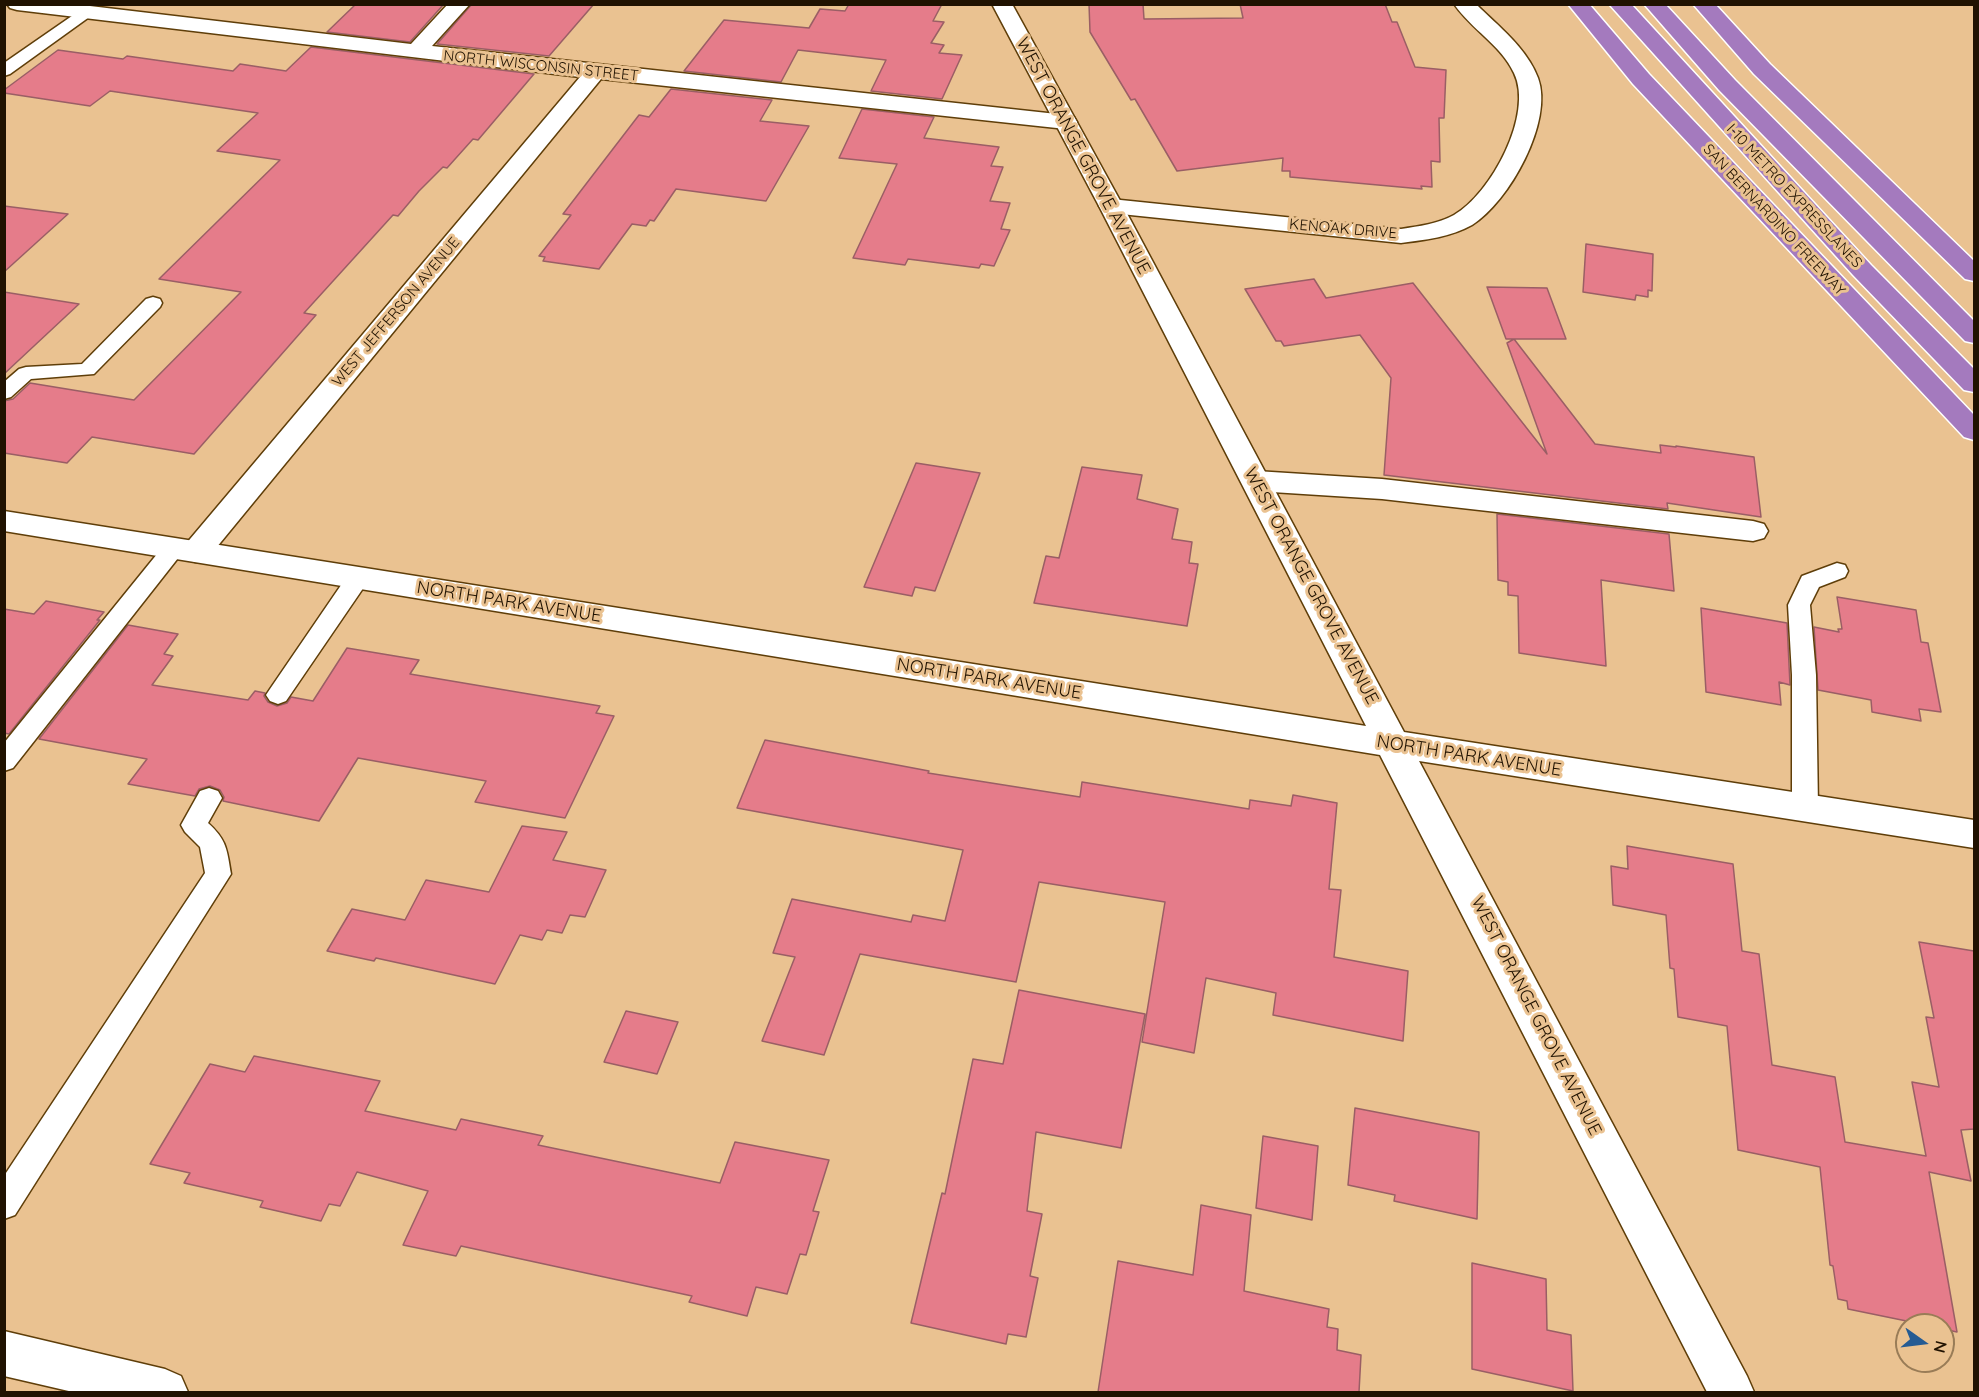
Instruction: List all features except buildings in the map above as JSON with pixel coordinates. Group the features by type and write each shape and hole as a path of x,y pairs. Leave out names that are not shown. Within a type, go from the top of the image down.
{"highway":[{"name":"SAN BERNARDINO FREEWAY","path":"1578,4 1641,79 1974,431"},
{"name":"I-10 METRO EXPRESSLANES","path":"1618,4 1862,270 1974,384"},
{"name":"I-10 METRO EXPRESSLANES","path":"1654,4 1727,85 1974,335"},
{"path":"1703,4 1762,69 1974,274"}],"street":[{"name":"NORTH WISCONSIN STREET","path":"17,4 87,12 123,10 415,51 1066,122"},
{"path":"415,51 460,4"},
{"name":"WEST ORANGE GROVE AVENUE","path":"1002,4 1256,481 1731,1392"},
{"name":"KENOAK DRIVE","path":"1111,206 1401,236 1444,229 1470,215 1495,188 1517,155 1527,121 1530,87 1519,61 1464,4"},
{"name":"WEST JEFFERSON AVENUE","path":"185,550 595,72"},
{"path":"1256,481 1382,489 1753,531"},
{"name":"NORTH PARK AVENUE","path":"4,520 1394,744 1974,834"},
{"path":"4,1353 165,1392"}],"lane":[{"path":"4,71 87,12"},
{"path":"4,393 26,373 87,370 153,303"},
{"path":"4,761 185,550"},
{"path":"1806,808 1804,675 1799,604 1810,582 1837,571"},
{"path":"278,695 358,578"},
{"path":"4,1204 218,874 212,842 194,825 209,798"}]}
